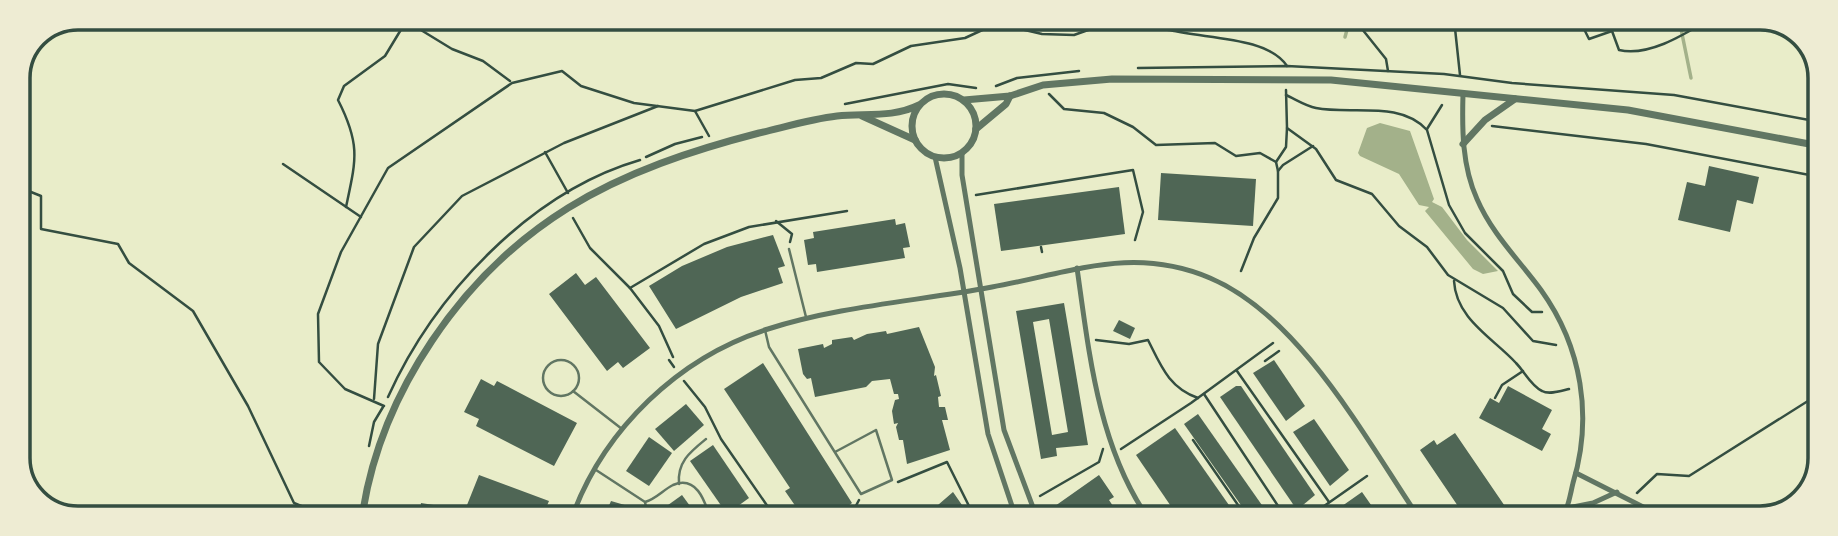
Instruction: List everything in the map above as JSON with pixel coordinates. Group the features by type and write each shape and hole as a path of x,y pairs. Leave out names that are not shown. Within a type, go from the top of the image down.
{"street":[{"path":"364,506 369,481 386,429 422,357 468,295 518,244 567,208 608,186 652,167 719,144 798,123 841,116 862,116 872,112 905,111 926,98 945,93 964,100 1010,96 1043,85 1069,81 1163,77 1319,80 1662,115 1808,144"},
{"path":"1463,94 1464,144 1469,177 1487,219 1542,292 1569,342 1579,372 1583,401 1583,438 1568,506"},
{"path":"976,129 1006,104 1010,96"},
{"path":"1464,144 1485,120 1516,99"},
{"path":"862,116 915,140 927,153 935,157 954,157 962,153 974,138 976,129 975,118 964,100"},
{"path":"915,140 911,122 919,104"},
{"path":"962,153 962,175 1004,430 1032,506"},
{"path":"935,157 964,291 988,434 1011,506"},
{"path":"577,506 594,469 622,429 648,401 695,363 765,330 807,319 981,289 1116,261 1173,264 1212,278 1253,300 1283,327 1314,364 1411,506"},
{"path":"1077,268 1088,341 1112,444 1141,506"},
{"path":"1576,474 1643,506"},
{"path":"1578,506 1593,503 1617,492"}],"lane":[{"path":"789,249 807,319"},
{"path":"765,330 769,347 861,494 892,480 876,430 835,452"},
{"path":"560,360 571,363 579,380 573,391 558,396 548,391 543,375 548,365 560,360"},
{"path":"573,391 622,429"},
{"path":"679,484 678,471 687,455 706,439"},
{"path":"594,469 645,502 646,506"},
{"path":"645,502 679,484 698,490 705,498 707,506"}],"path":[{"path":"346,207 356,158 352,126 338,100 344,86 385,56 401,30"},
{"path":"421,30 452,49 483,61 512,82"},
{"path":"384,406 345,389 319,362 318,314 341,252 388,168 512,82 562,71 581,86 634,103 695,111 795,80 821,78 856,63 873,64 911,46 965,38 982,30"},
{"path":"1025,30 1042,34 1074,34 1086,30"},
{"path":"1169,30 1247,42 1280,56 1287,66"},
{"path":"1363,30 1386,59 1388,71"},
{"path":"1455,30 1460,75"},
{"path":"1584,30 1589,39 1612,31 1619,50 1633,53 1692,30"},
{"path":"1136,68 1287,66 1460,75 1512,83 1674,95 1808,120"},
{"path":"988,89 1017,78 1087,70"},
{"path":"840,105 948,84 977,88"},
{"path":"1241,271 1254,238 1278,198 1276,162 1286,147 1286,90"},
{"path":"1049,94 1064,109 1104,113 1133,128 1156,145 1214,142 1236,156 1259,153 1276,162"},
{"path":"1286,95 1314,108 1350,111 1361,108 1404,116 1420,122 1427,130 1449,205 1465,233 1503,271 1513,294 1532,312 1542,312"},
{"path":"374,401 378,344 414,247 462,195 545,152 661,105"},
{"path":"1427,130 1442,105"},
{"path":"695,111 709,136"},
{"path":"1490,125 1497,129 1525,129 1646,144 1808,175"},
{"path":"1287,128 1313,146 1336,180 1371,194 1399,226 1427,247 1454,279 1503,308 1533,341 1556,345"},
{"path":"367,454 374,422 415,343 455,288 483,257 528,219 568,193 622,164 675,144 718,134"},
{"path":"1278,171 1313,146"},
{"path":"545,152 568,193"},
{"path":"283,164 361,217"},
{"path":"976,195 1133,170 1143,212 1135,240"},
{"path":"30,192 41,196 41,229 118,244 129,263 193,310 248,406 294,503 301,506"},
{"path":"630,288 704,244 749,227 848,211"},
{"path":"573,218 590,248 630,288 659,326 673,357"},
{"path":"776,221 792,234 789,249"},
{"path":"1041,247 1042,252"},
{"path":"1454,279 1454,289 1469,318 1523,371 1546,393 1569,389"},
{"path":"1088,341 1104,339 1129,344 1148,340 1166,376 1182,393 1198,398"},
{"path":"1128,445 1273,343"},
{"path":"1265,360 1279,351"},
{"path":"669,360 676,370"},
{"path":"1236,370 1329,502"},
{"path":"1494,398 1502,385 1523,371"},
{"path":"684,381 705,407 721,439 767,506"},
{"path":"1204,394 1278,506"},
{"path":"1639,492 1657,474 1689,476 1700,466 1808,401"},
{"path":"1193,440 1239,506"},
{"path":"1040,496 1099,462 1104,447 1112,444"},
{"path":"892,480 902,483 947,462 969,506"},
{"path":"1324,506 1367,476"},
{"path":"858,506 861,494"}],"shaded area":[{"path":"1380,123 1410,131 1434,199 1432,202 1442,207 1467,240 1498,271 1483,274 1473,269 1425,211 1429,207 1419,205 1399,174 1360,156 1358,153 1367,128"}],"building":[{"path":"1709,166 1759,177 1753,204 1737,200 1730,232 1678,220 1687,182 1705,186"},
{"path":"1161,173 1256,179 1253,226 1158,220"},
{"path":"1119,187 1125,234 1001,251 994,204"},
{"path":"895,219 896,225 905,223 910,247 903,248 905,258 817,272 816,264 808,265 804,240 814,238 813,232"},
{"path":"773,235 785,266 778,268 783,283 741,297 676,329 649,286 682,266 727,247"},
{"path":"576,273 585,285 596,277 650,348 623,368 618,362 607,371 549,294"},
{"path":"1064,303 1088,445 1056,448 1057,456 1041,459 1016,311","holes":["1049,319 1068,432 1052,435 1033,322"]},
{"path":"1119,320 1135,328 1130,339 1113,331"},
{"path":"919,327 935,367 934,376 936,375 941,396 938,397 939,407 945,407 948,420 942,420 950,450 907,464 903,440 899,440 896,427 898,423 894,424 892,411 895,400 899,399 898,394 894,394 890,379 872,381 866,387 815,397 811,378 807,379 803,374 798,349 823,344 824,348 832,344 832,340 852,337 854,340 867,334 886,331 887,334"},
{"path":"1274,360 1305,406 1286,421 1253,373"},
{"path":"763,363 852,503 848,506 795,506 785,491 790,488 724,389"},
{"path":"481,379 494,386 497,381 577,423 554,466 476,426 479,419 464,412"},
{"path":"1236,386 1241,386 1315,495 1302,506 1294,506 1220,397"},
{"path":"1508,386 1552,410 1542,429 1551,434 1542,451 1479,418 1490,398 1499,403"},
{"path":"686,404 704,425 674,451 655,429"},
{"path":"1198,414 1263,506 1242,506 1184,424"},
{"path":"1314,419 1349,470 1330,486 1293,432"},
{"path":"1175,428 1230,506 1171,506 1136,455"},
{"path":"1455,433 1505,506 1458,506 1420,450 1434,440 1437,445"},
{"path":"649,437 672,453 649,486 626,471"},
{"path":"713,445 749,498 738,506 721,506 690,461"},
{"path":"479,475 549,501 547,506 467,506"},
{"path":"1099,475 1114,497 1109,500 1113,506 1055,506"},
{"path":"953,492 963,506 924,506 938,505"},
{"path":"1362,492 1372,506 1342,506"},
{"path":"682,495 690,506 667,506"},
{"path":"611,501 628,506 609,506"}],"waterway":[{"path":"1345,37 1347,30"},
{"path":"1681,30 1691,78"}]}
